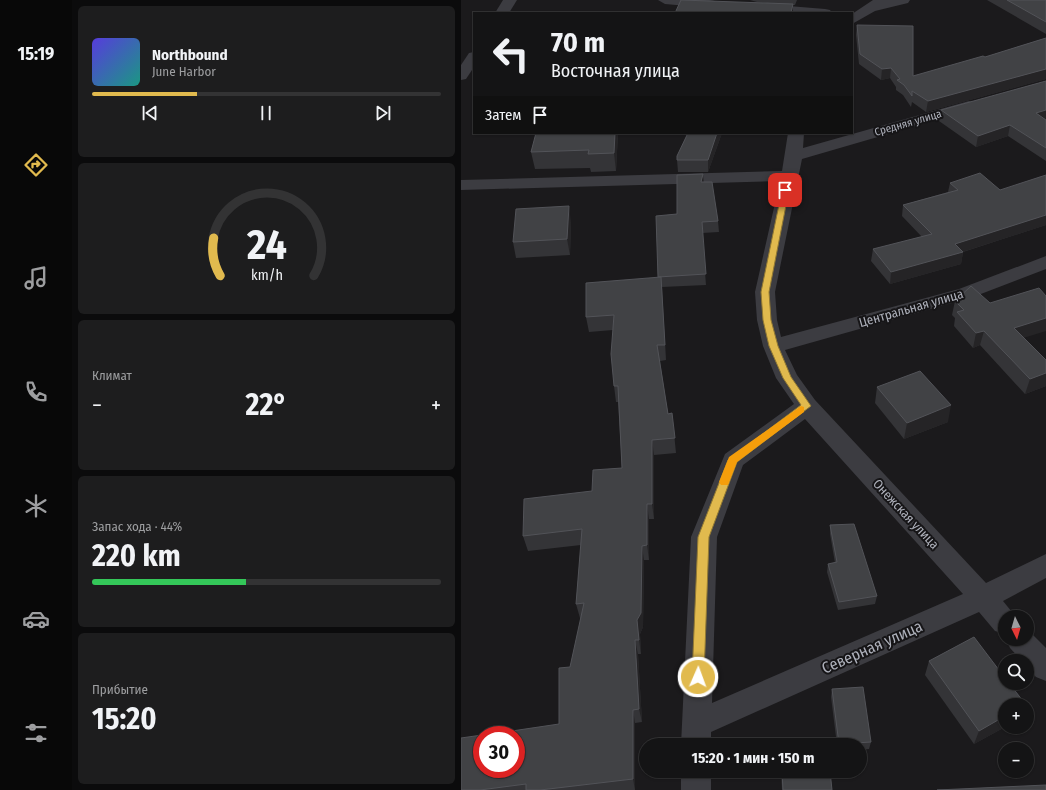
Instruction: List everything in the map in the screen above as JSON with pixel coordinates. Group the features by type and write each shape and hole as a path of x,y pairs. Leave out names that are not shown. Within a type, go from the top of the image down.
{"street":[{"path":"503,12 510,0"},
{"path":"665,0 726,5"},
{"path":"858,15 881,0"},
{"path":"858,15 903,0"},
{"path":"749,7 812,12"},
{"path":"461,76 473,58"},
{"name":"Средняя улица","path":"793,156 985,102"},
{"name":"Онежская улица","path":"796,134 793,156 765,292 767,320 773,346 787,378 807,406 998,614"},
{"path":"461,185 788,176"},
{"name":"Центральная улица","path":"773,346 966,293 1046,262"},
{"path":"696,734 704,537 733,460 807,406"},
{"name":"Северная улица","path":"696,734 983,598 1046,565"},
{"path":"1026,646 1046,668"},
{"path":"696,778 696,790"}],"building":[{"path":"681,0 793,4 791,12 675,12"},
{"path":"1007,0 1046,0 1046,22"},
{"path":"857,25 913,26 913,76 983,56 985,57 1046,38 1046,69 928,101 912,91 912,96 904,85 897,80 900,79 891,68 882,69 860,54"},
{"path":"1046,81 1046,110 1036,113 1046,120 1046,148 1010,125 978,136 941,110"},
{"path":"536,134 615,134 614,153 588,154 589,150 531,152"},
{"path":"688,134 717,134 708,160 677,160 677,156"},
{"path":"980,173 1000,190 1046,175 1046,215 955,244 963,252 891,272 873,249 932,234 903,205 958,190 950,183"},
{"path":"703,174 701,182 712,182 718,221 702,222 706,274 658,277 656,216 677,214 677,175"},
{"path":"569,206 567,239 513,242 516,209"},
{"path":"661,277 665,345 657,345 668,414 672,413 675,438 652,440 652,504 647,504 647,545 642,546 641,613 637,620 639,640 635,640 639,709 633,710 633,779 540,790 526,790 526,784 480,790 461,790 461,738 473,736 473,778 525,778 525,729 559,724 559,668 570,667 584,603 576,604 582,529 523,536 524,499 592,491 593,470 622,468 618,386 614,386 611,354 614,315 586,317 586,283"},
{"path":"971,286 990,303 1039,288 1046,296 1046,318 1014,328 1046,360 1046,373 1030,379 984,331 976,333 957,312 964,310 955,301"},
{"path":"920,371 951,405 907,423 877,387"},
{"path":"854,524 877,596 839,602 828,564 837,562 830,525"},
{"path":"974,637 998,669 998,690 1014,690 1021,698 998,698 998,720 979,731 929,661"},
{"path":"863,687 871,742 867,742 867,738 838,738 832,689"},
{"path":"782,778 831,778 832,790 783,790"},
{"path":"1046,785 1046,790 937,790"}],"slow traffic":[{"path":"724,482 733,460 801,410"}],"route":[{"path":"698,677 704,537 733,460 807,406 787,378 773,346 767,320 765,292 785,190"}]}
